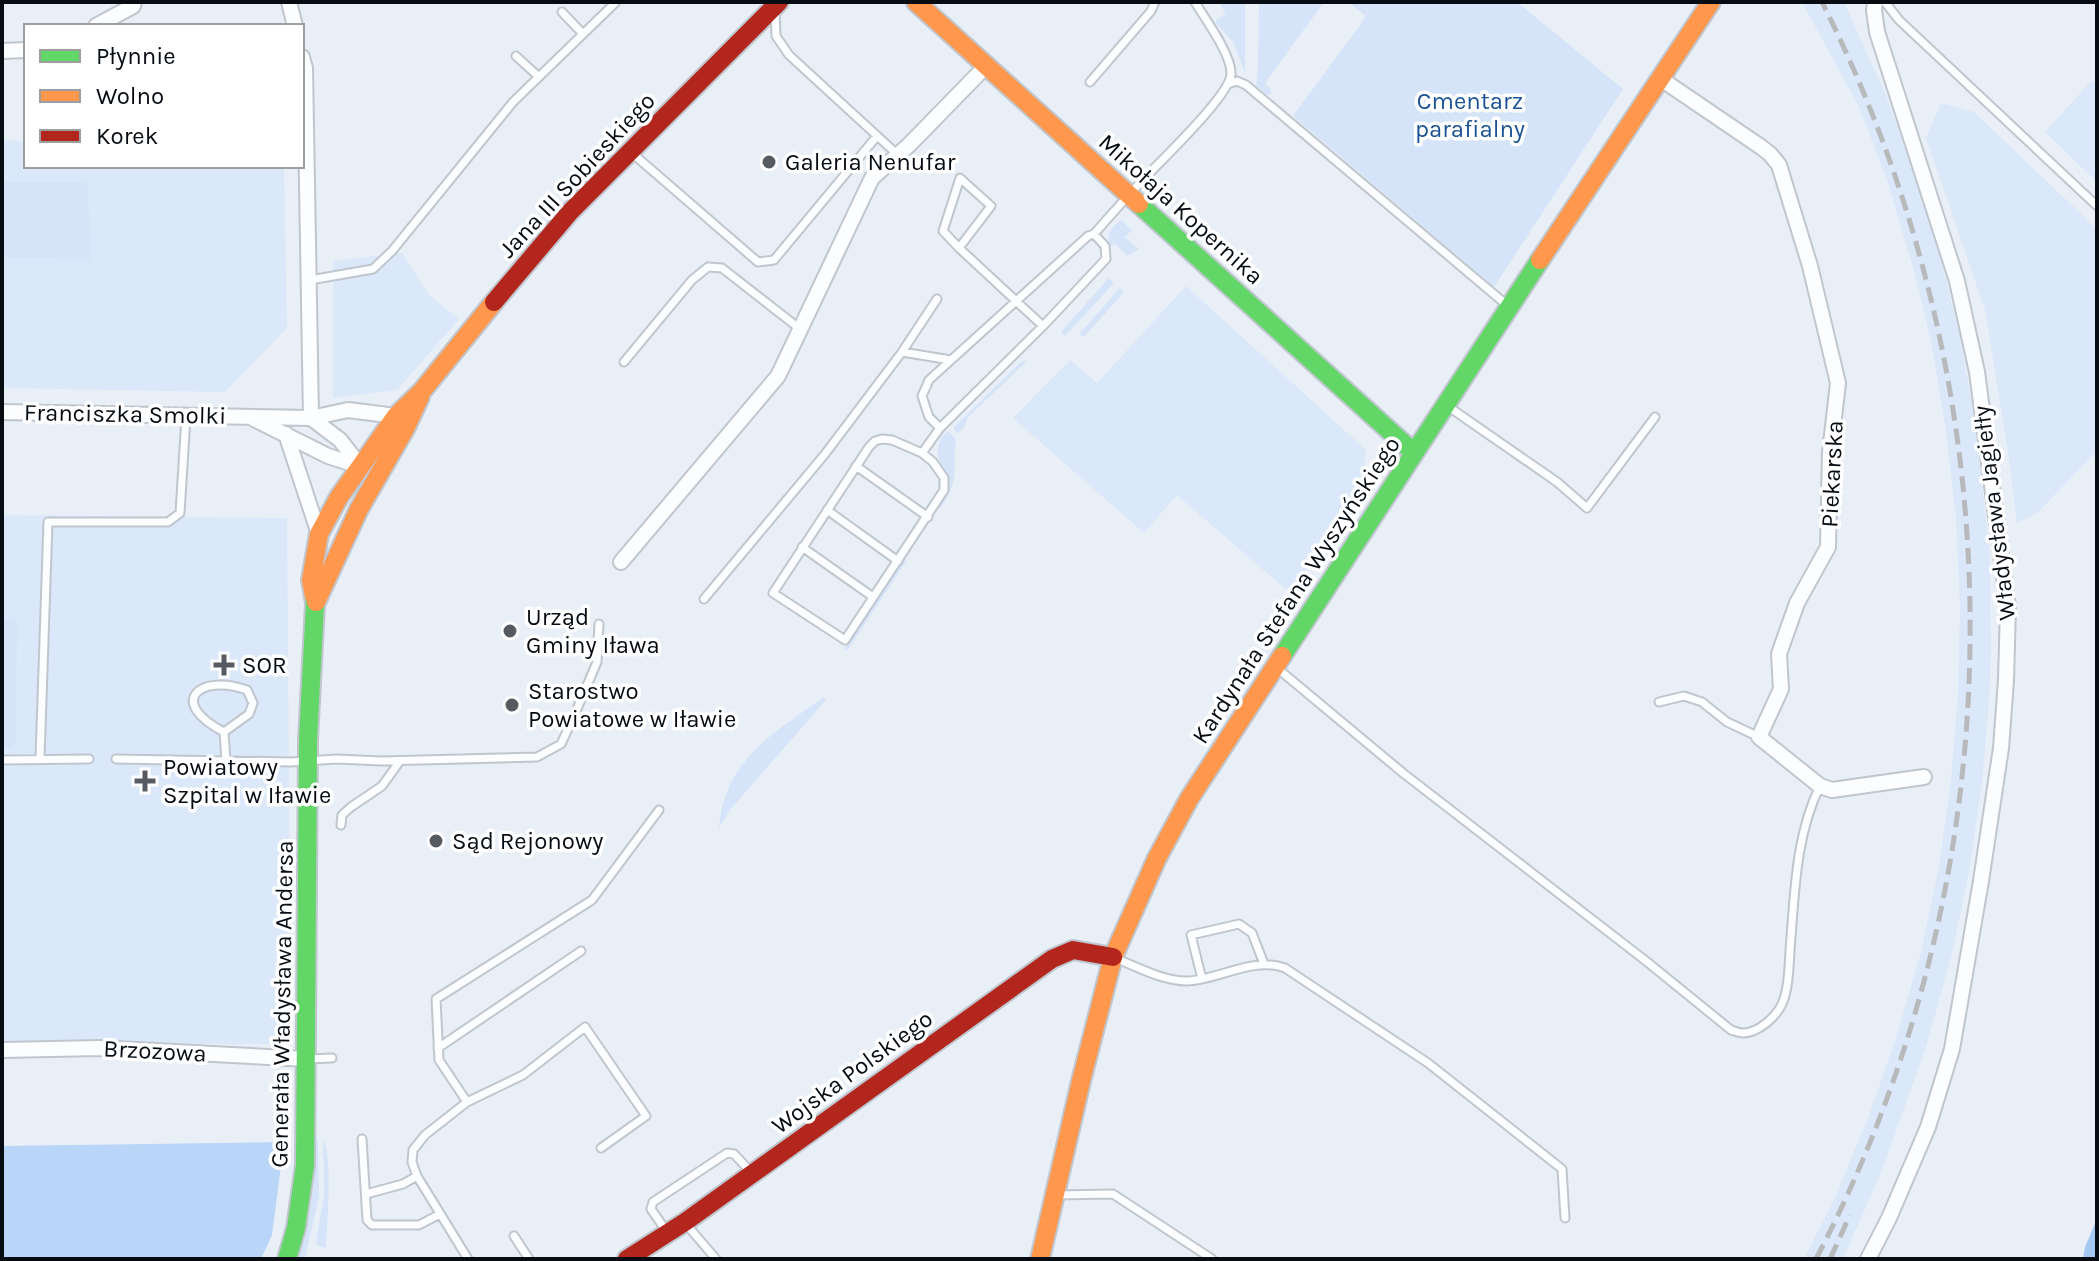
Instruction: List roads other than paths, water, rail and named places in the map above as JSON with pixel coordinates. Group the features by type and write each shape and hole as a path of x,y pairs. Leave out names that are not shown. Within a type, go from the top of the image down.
{"street":[{"path":"100,24 133,6 134,2"},
{"path":"289,2 294,24"},
{"name":"Mikołaja Kopernika","path":"916,2 1413,452"},
{"name":"Kardynała Stefana Wyszyńskiego","path":"1040,1259 1113,957 1157,858 1189,799 1413,452 1711,2"},
{"name":"Władysława Jagiełły","path":"1868,1259 1928,1127 1952,1049 2001,748 2008,607 1974,357 1957,281 1877,32 1875,2"},
{"name":"Jana III Sobieskiego","path":"359,466 396,416 422,391 570,212 777,4"},
{"path":"2,51 24,50"},
{"path":"304,64 311,418"},
{"path":"621,562 778,376 872,178 986,66"},
{"name":"Piekarska","path":"1661,79 1761,147 1779,165 1810,266 1838,383 1830,452 1828,547 1797,603 1779,654 1781,689 1759,737"},
{"name":"Jana III Sobieskiego","path":"376,478 410,423 422,391"},
{"name":"Franciszka Smolki","path":"2,412 311,418 348,410 396,416"},
{"name":"Franciszka Smolki","path":"248,416 328,456 359,466 376,478"},
{"name":"Franciszka Smolki","path":"311,418 340,440 359,466"},
{"path":"286,434 319,534"},
{"name":"Generała Władysława Andersa","path":"287,1259 296,1228 305,1165 308,760 315,604 311,580 319,534 359,466"},
{"name":"Generała Władysława Andersa","path":"315,604 376,478"},
{"path":"1759,737 1820,786 1832,790 1924,777"},
{"name":"Wojska Polskiego","path":"627,1259 685,1222 1052,959 1073,950 1113,957"},
{"name":"Brzozowa","path":"2,1050 99,1048 307,1059"}],"lane":[{"path":"310,280 373,269 392,251 513,102 616,2"},
{"path":"1090,82 1151,11 1155,2"},
{"path":"940,428 929,417 922,396 929,380 1088,236 1094,234 1208,110 1228,84 1231,75 1226,55 1195,2"},
{"path":"1885,2 1899,20 2097,206"},
{"path":"777,4 776,36 789,55 898,155"},
{"path":"562,12 583,34"},
{"path":"516,56 539,77"},
{"path":"1228,84 1237,81 1246,85 1510,308"},
{"path":"630,152 758,262 774,260 877,136"},
{"path":"959,248 991,206 960,178 943,231 959,248 1043,326"},
{"path":"922,453 940,428 1106,259 1105,246 1094,234"},
{"path":"624,362 692,280 708,267 722,268 800,329"},
{"path":"704,599 825,454 902,352 937,299"},
{"path":"902,352 951,360"},
{"path":"1446,405 1557,482 1587,508 1655,417"},
{"path":"40,758 48,522 168,522 180,513 186,414"},
{"path":"892,440 922,453 944,478 944,490 845,640 773,593 875,441 892,440"},
{"path":"856,466 928,517"},
{"path":"827,510 898,561"},
{"path":"802,547 873,597"},
{"path":"116,759 291,762 537,757 561,744 597,662 599,624"},
{"path":"1275,667 1403,773 1731,1030 1743,1033 1760,1028 1781,1006 1786,986 1796,870 1812,802 1820,786"},
{"path":"207,686 236,686 247,690 253,703 249,714 224,732 207,722 196,712 192,703 196,692 207,686"},
{"path":"1659,702 1684,696 1702,702 1727,722 1759,737"},
{"path":"224,732 226,760"},
{"path":"2,760 89,759"},
{"path":"341,825 342,815 382,786 400,761"},
{"path":"467,1102 439,1060 436,999 592,900 659,810"},
{"path":"1202,979 1191,935 1239,924 1252,933 1264,964"},
{"path":"438,1048 581,951"},
{"path":"1113,957 1173,980 1186,981 1264,964 1285,968 1428,1063 1562,1169 1565,1218"},
{"path":"468,1259 417,1176 412,1162 413,1150 425,1135 467,1102 523,1075 585,1027 646,1116 601,1148"},
{"path":"307,1059 332,1058"},
{"path":"362,1139 367,1220 372,1225 419,1225 440,1214"},
{"path":"668,1233 651,1209 653,1202 727,1153 734,1154 752,1174"},
{"path":"366,1194 403,1184 417,1176"},
{"path":"1054,1195 1113,1194 1212,1259"},
{"path":"685,1222 716,1259"},
{"path":"514,1236 529,1259"}],"railway":[{"path":"1816,1259 1883,1109 1931,953 1960,793 1970,631 1961,470 1933,310 1887,153 1822,2"},
{"path":"1830,1259 1850,1215"}],"place":[{"name":"Galeria Nenufar","path":"769,162"},
{"name":"Urząd Gminy Iława","path":"510,631"},
{"name":"SOR","path":"224,665"},
{"name":"Starostwo Powiatowe w Iławie","path":"512,705"},
{"name":"Powiatowy Szpital w Iławie","path":"145,781"},
{"name":"Sąd Rejonowy","path":"436,841"}],"park label":[{"name":"Cmentarz parafialny","path":"1470,115"}]}
